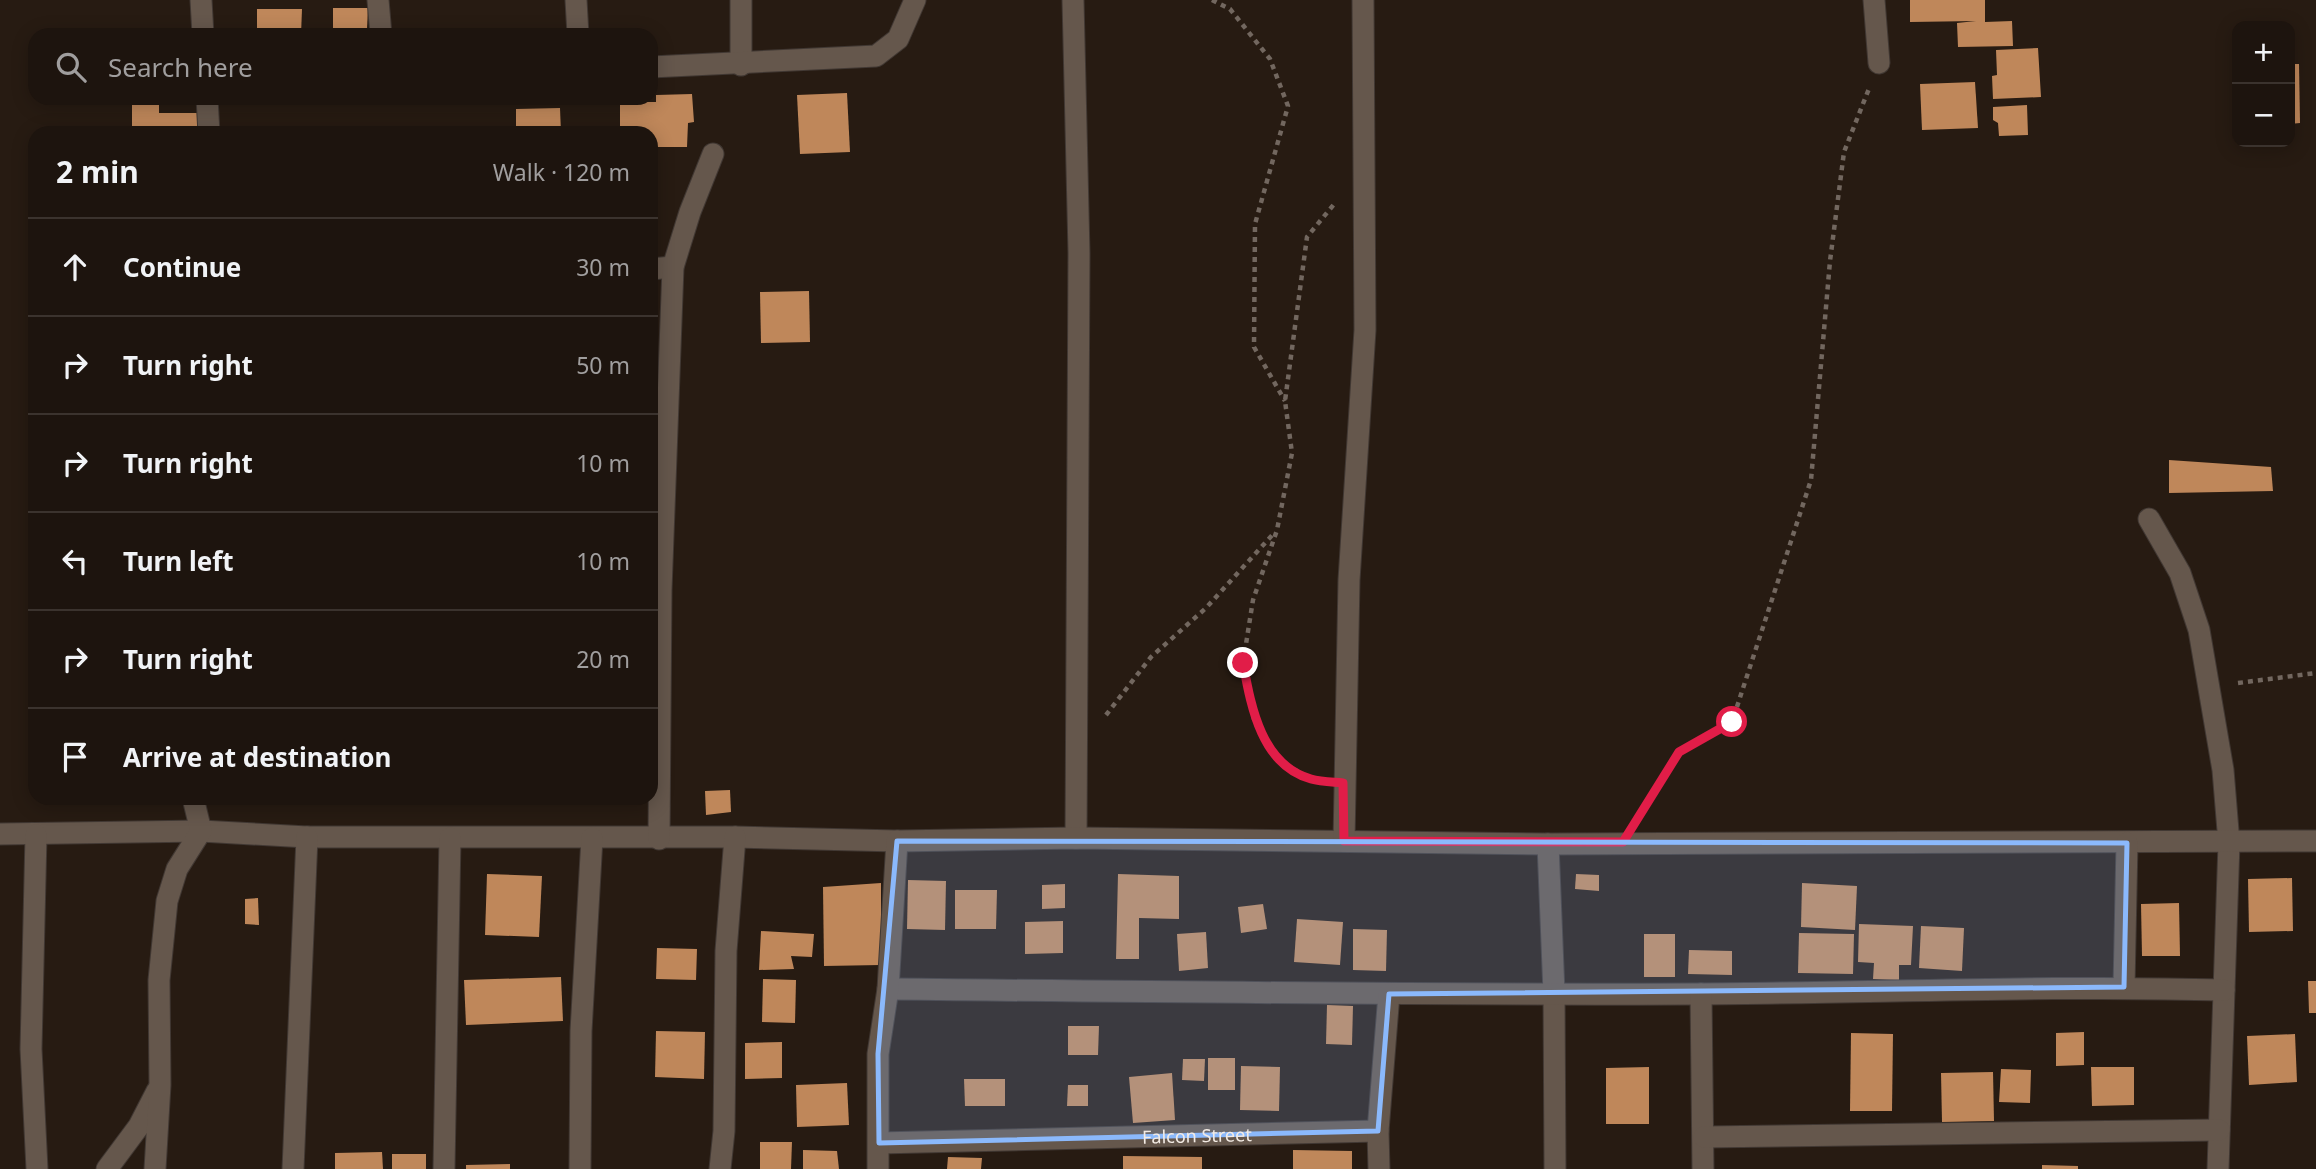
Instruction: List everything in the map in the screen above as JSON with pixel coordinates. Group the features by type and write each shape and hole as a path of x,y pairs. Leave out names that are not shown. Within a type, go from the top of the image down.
{"street":[{"path":"201,0 203,28"},
{"path":"378,0 380,28"},
{"path":"576,0 578,28"},
{"path":"741,0 741,65"},
{"path":"658,67 741,65 876,56 898,39 915,0"},
{"path":"1073,0 1079,253 1076,838"},
{"path":"1344,841 1343,783 1349,580 1365,330 1363,0"},
{"path":"1874,0 1880,63"},
{"path":"207,105 209,126"},
{"path":"659,839 661,590 673,267 690,212 713,154"},
{"path":"658,268 673,267"},
{"path":"2149,519 2180,573 2199,630 2223,770 2229,843 2218,1169"},
{"path":"155,1169 160,1085 159,980 167,901 177,869 201,831 195,805"},
{"path":"0,834 201,831 307,837 735,837 897,841 1076,838 1548,844 2316,841"},
{"path":"36,835 31,1049 37,1169"},
{"path":"293,1169 307,837"},
{"path":"720,1169 724,1131 726,951 735,837"},
{"path":"444,1169 450,838"},
{"path":"580,1169 581,1031 592,838"},
{"path":"878,1169 878,1054 888,989 897,841"},
{"path":"2124,987 2127,843"},
{"path":"1548,844 1554,993 1555,1169"},
{"path":"888,989 1389,994 1701,994 2124,987 2224,990"},
{"path":"1379,1169 1377,1131 1389,994"},
{"path":"1701,994 1703,1169"},
{"path":"107,1169 139,1126 160,1085"},
{"path":"1704,1137 2219,1130"},
{"name":"Falcon Street","path":"879,1143 1377,1131"}],"path":[{"path":"1212,0 1230,9 1270,59 1288,106 1255,224 1254,347 1285,401"},
{"path":"1623,842 1679,752 1732,722 1749,672 1811,480 1830,261 1844,152 1880,63"},
{"path":"1343,783 1310,779 1280,761 1254,719 1243,663 1254,600 1277,530 1292,453 1285,401 1307,237 1365,167"},
{"path":"1105,718 1151,657 1206,608 1277,530"},
{"path":"2209,687 2316,674"}],"highlighted area":[{"path":"897,841 2127,843 2124,987 1389,994 1378,1131 879,1143 878,1054"}],"building":[{"path":"1910,0 1985,0 1985,22 2012,21 2013,46 1958,47 1957,23 1976,21 1910,22"},
{"path":"333,8 368,8 367,28 333,28"},
{"path":"257,9 302,9 301,28 257,28"},
{"path":"2038,48 2041,97 1993,99 1992,76 1997,75 1996,50"},
{"path":"2295,64 2299,64 2300,123 2295,124"},
{"path":"1975,82 1978,128 1922,130 1920,84"},
{"path":"847,93 850,152 800,154 797,95"},
{"path":"692,94 694,122 688,123 687,147 658,147 658,126 620,126 620,105 658,105 658,95"},
{"path":"132,105 159,105 159,113 197,113 197,126 132,126"},
{"path":"2027,105 2028,135 1999,136 1998,123 1993,120 1993,107"},
{"path":"560,108 561,126 516,126 516,109"},
{"path":"809,291 810,342 761,343 760,292"},
{"path":"2169,460 2271,467 2273,491 2169,493"},
{"path":"730,790 731,812 706,815 705,791"},
{"path":"487,874 542,876 539,937 485,935"},
{"path":"1118,874 1179,876 1179,919 1139,918 1139,959 1116,959"},
{"path":"1576,874 1599,875 1599,891 1575,889"},
{"path":"2292,878 2293,931 2249,932 2248,879"},
{"path":"908,880 946,881 945,930 907,929"},
{"path":"881,883 881,965 824,966 823,887"},
{"path":"1802,883 1857,886 1855,930 1801,927"},
{"path":"1065,884 1065,908 1042,909 1042,885"},
{"path":"955,890 997,890 996,929 955,929"},
{"path":"258,898 259,925 245,924 245,899"},
{"path":"2179,903 2180,956 2142,956 2141,904"},
{"path":"1263,904 1267,929 1241,933 1238,907"},
{"path":"1297,919 1343,922 1340,965 1294,962"},
{"path":"1063,921 1063,953 1025,954 1025,922"},
{"path":"1859,924 1913,926 1911,965 1899,965 1899,980 1873,979 1874,963 1858,962"},
{"path":"1921,926 1964,928 1962,971 1919,968"},
{"path":"1353,929 1387,930 1386,971 1353,970"},
{"path":"761,931 814,934 812,957 791,956 794,969 759,970"},
{"path":"1206,932 1208,968 1179,971 1177,934"},
{"path":"1799,933 1854,934 1853,974 1798,973"},
{"path":"1644,934 1675,934 1675,977 1644,977"},
{"path":"657,948 697,949 696,980 656,979"},
{"path":"1689,950 1732,951 1732,975 1688,974"},
{"path":"561,977 563,1021 466,1025 464,980"},
{"path":"763,979 796,980 795,1023 762,1022"},
{"path":"2308,981 2316,981 2316,1013 2309,1013"},
{"path":"1327,1005 1353,1006 1352,1045 1326,1044"},
{"path":"1068,1026 1099,1026 1098,1055 1068,1055"},
{"path":"656,1031 705,1032 704,1079 655,1077"},
{"path":"2084,1032 2084,1065 2056,1066 2056,1033"},
{"path":"1851,1033 1893,1034 1892,1111 1850,1111"},
{"path":"2295,1034 2297,1082 2249,1085 2247,1036"},
{"path":"782,1042 782,1078 745,1079 745,1043"},
{"path":"1208,1058 1235,1058 1235,1090 1208,1090"},
{"path":"1183,1059 1205,1059 1204,1081 1182,1080"},
{"path":"1241,1066 1280,1067 1279,1111 1240,1110"},
{"path":"1649,1067 1649,1124 1606,1124 1606,1068"},
{"path":"2091,1067 2134,1067 2134,1105 2092,1106"},
{"path":"2001,1069 2031,1070 2030,1103 1999,1102"},
{"path":"1993,1072 1994,1121 1942,1122 1941,1073"},
{"path":"1172,1073 1175,1120 1133,1123 1129,1077"},
{"path":"964,1079 1005,1079 1005,1106 965,1106"},
{"path":"847,1083 849,1125 797,1127 796,1085"},
{"path":"1068,1085 1088,1085 1088,1106 1067,1106"},
{"path":"760,1142 792,1142 791,1169 760,1169"},
{"path":"803,1150 837,1151 839,1169 803,1169"},
{"path":"1293,1150 1352,1151 1352,1169 1293,1169"},
{"path":"382,1152 383,1169 335,1169 335,1153"},
{"path":"392,1154 426,1154 426,1169 392,1169"},
{"path":"1123,1156 1202,1157 1202,1169 1123,1169"},
{"path":"948,1157 982,1158 981,1169 947,1169"},
{"path":"510,1164 510,1169 466,1169 466,1165"},
{"path":"2042,1165 2078,1166 2078,1169 2042,1169"}],"route":[{"path":"1243,663 1254,719 1280,761 1310,779 1343,783 1344,841 1548,844 1623,842 1679,752 1732,722"}]}
